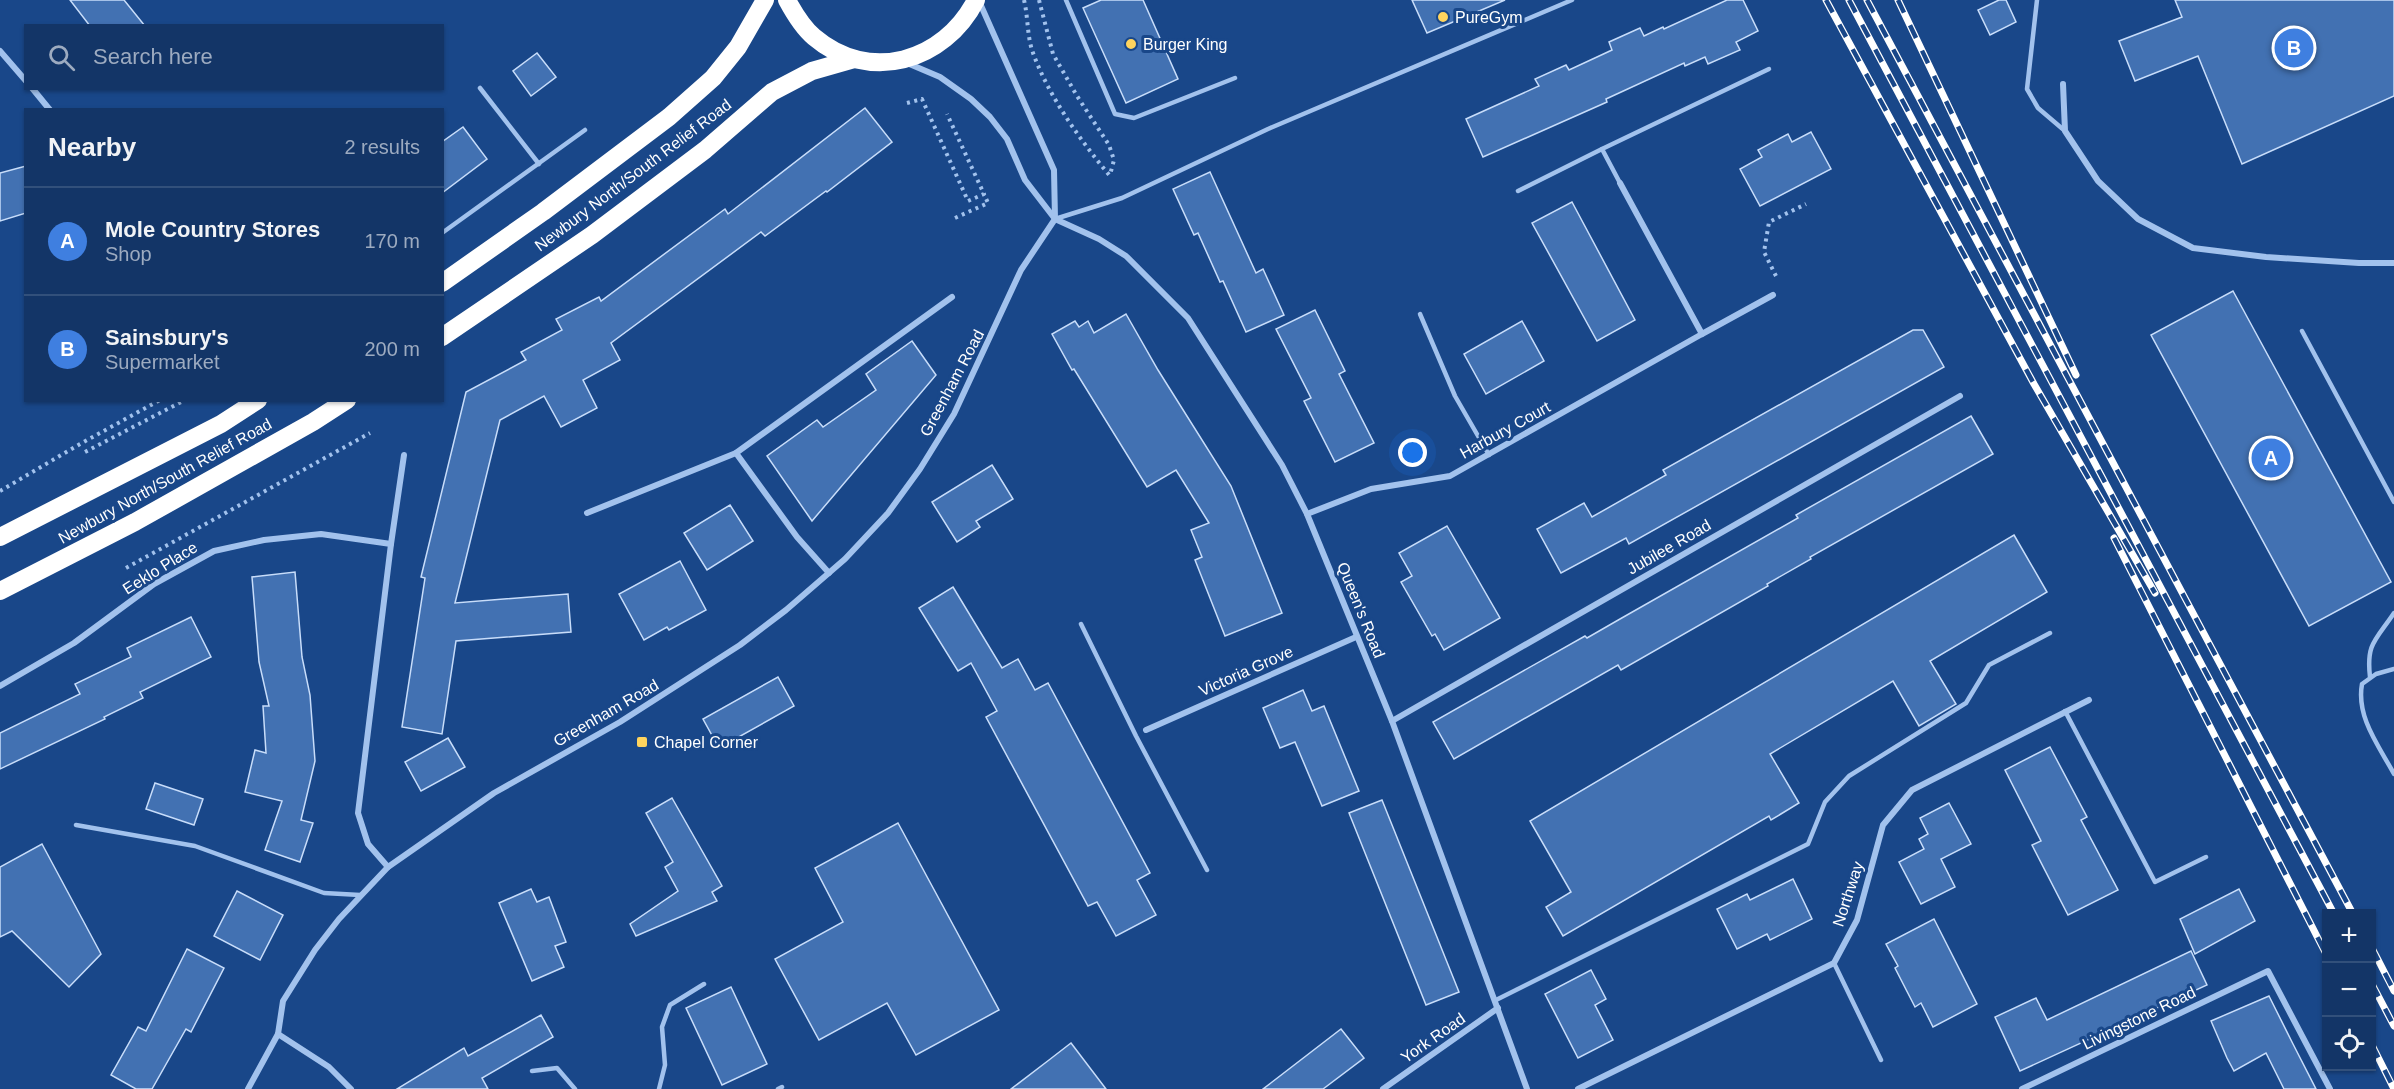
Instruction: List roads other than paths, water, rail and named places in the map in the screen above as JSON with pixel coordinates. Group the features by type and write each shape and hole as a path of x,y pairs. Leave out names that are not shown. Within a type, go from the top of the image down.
{"highway":[{"name":"Newbury North/South Relief Road","path":"444,282 543,212 642,137 713,78 738,47 765,0"},
{"path":"787,0 798,19 813,37 832,50 854,59 877,62 900,61 920,55 939,45 955,32 977,0"},
{"name":"Newbury North/South Relief Road","path":"444,336 592,235 705,150 772,93 812,71 854,59"},
{"name":"Newbury North/South Relief Road","path":"0,537 221,424 255,402"},
{"name":"Newbury North/South Relief Road","path":"0,591 135,522 314,422 344,402"}],"street":[{"path":"977,0 1054,170 1055,219"},
{"path":"0,51 24,79"},
{"path":"900,61 940,77 971,99 990,117 1007,138 1025,180 1055,219"},
{"path":"2063,84 2065,131 2098,181 2138,219 2193,248 2266,257 2394,264"},
{"path":"34,90 48,108"},
{"path":"1620,183 1702,334"},
{"name":"Queen's Road","path":"1055,219 1098,239 1126,256 1188,318 1276,454 1307,514 1392,721 1527,1089"},
{"name":"Greenham Road","path":"248,1089 278,1034 283,1001 315,950 360,895 388,867 494,793 620,722 740,645 829,573 888,513 920,469 954,414 1021,270 1055,219"},
{"name":"Harbury Court","path":"1307,514 1371,489 1450,476 1773,295"},
{"path":"586,513 736,453 952,297"},
{"name":"Jubilee Road","path":"1392,721 1960,396"},
{"path":"736,453 797,537 829,573"},
{"path":"388,867 368,844 358,813 404,455"},
{"name":"Eeklo Place","path":"0,686 74,643 154,584 214,551 264,540 321,534 391,544"},
{"name":"Victoria Grove","path":"1146,730 1356,637"},
{"name":"Northway","path":"1834,963 1857,921 1883,825 1912,790 2089,700"},
{"path":"1578,1089 1834,963"},
{"name":"Livingstone Road","path":"2022,1089 2268,971 2331,1089"},
{"name":"York Road","path":"1383,1089 1498,1008"},
{"path":"278,1034 329,1067 351,1089"}],"lane":[{"path":"1066,0 1115,114 1134,118 1235,78"},
{"path":"1055,219 1122,198 1268,129 1572,0"},
{"path":"2037,0 2027,89 2038,108 2065,131"},
{"path":"1518,191 1769,69"},
{"path":"480,88 538,164"},
{"path":"444,232 585,130"},
{"path":"1602,149 1620,183"},
{"path":"1420,314 1455,396 1488,454"},
{"path":"2302,331 2394,502"},
{"path":"2370,678 2368,658 2370,646 2394,613"},
{"path":"1081,624 1207,870"},
{"path":"1496,1000 1808,844 1825,802 1849,776 1966,704 1989,665 2050,633"},
{"path":"2394,669 2376,674 2362,684 2359,699 2362,714 2394,774"},
{"path":"2065,711 2155,882 2206,856"},
{"path":"1136,735 1146,730"},
{"path":"76,825 195,846 324,893 360,895"},
{"path":"1834,963 1881,1060"},
{"path":"659,1089 665,1065 662,1027 670,1005 704,984"},
{"path":"532,1071 557,1068 575,1089"}],"railway":[{"path":"1826,0 2034,384 2155,593"},
{"path":"1849,0 2331,909"},
{"path":"1867,0 2350,909"},
{"path":"1898,0 2076,375"},
{"path":"2114,538 2322,946"},
{"path":"2376,956 2394,991"},
{"path":"2376,992 2394,1026"},
{"path":"2376,1053 2394,1089"}],"place":[{"name":"PureGym","path":"1443,17"},
{"name":"Burger King","path":"1131,44"},
{"name":"Sainsbury's","path":"2294,48"},
{"name":"Mole Country Stores","path":"2271,458"},
{"name":"Chapel Corner","path":"642,742"}]}
